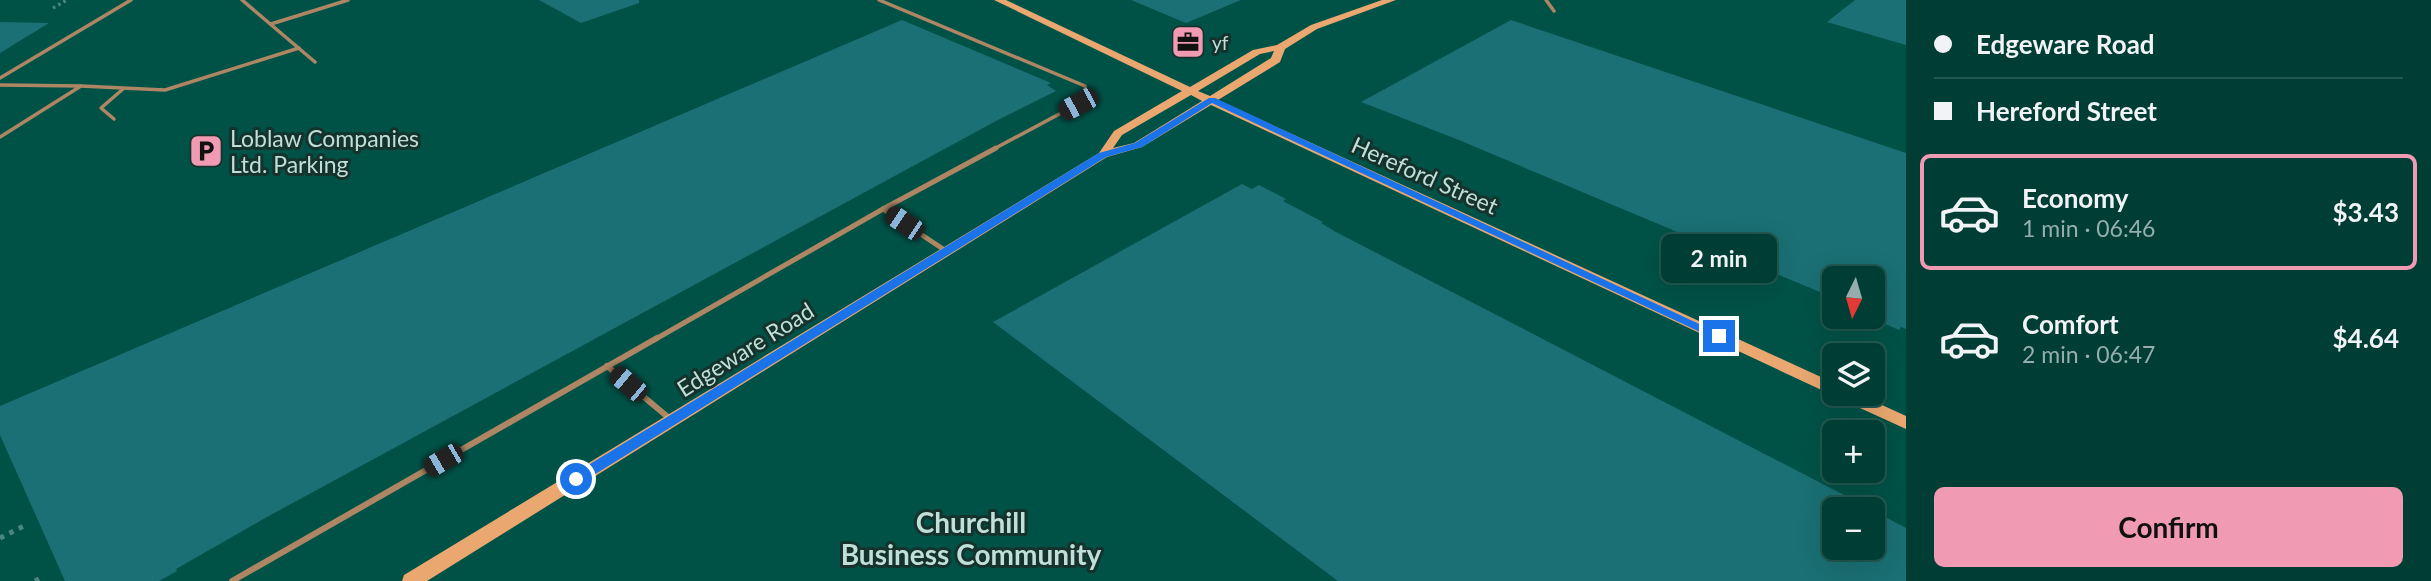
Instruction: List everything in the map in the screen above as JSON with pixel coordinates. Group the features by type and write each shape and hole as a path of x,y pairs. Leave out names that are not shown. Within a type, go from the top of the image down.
{"street":[{"name":"Hereford Street","path":"999,0 1822,383"},
{"name":"Edgeware Road","path":"1103,155 1118,133 1257,52 1280,47 1314,27 1391,0"},
{"name":"Edgeware Road","path":"411,581 1103,155 1138,145 1212,100 1276,60 1280,47"},
{"path":"1870,406 1906,423"}],"lane":[{"path":"0,78 131,0"},
{"path":"242,0 316,62"},
{"path":"271,24 348,0"},
{"path":"232,581 883,209 1078,104 1086,96 1084,86 1071,78 878,0"},
{"path":"1546,0 1554,11"},
{"path":"0,85 165,90 299,48"},
{"path":"0,137 81,86"},
{"path":"114,119 101,108 124,88"},
{"path":"883,209 946,251"},
{"path":"607,366 671,421"}],"path":[{"path":"53,8 67,0"},
{"path":"0,538 24,526"},
{"path":"35,581 43,577"}],"building":[{"path":"539,0 639,0 639,3 581,23"},
{"path":"1131,0 1241,0 1186,23"},
{"path":"1855,0 1906,0 1906,45 1827,22"},
{"path":"902,20 1051,83 1047,85 1056,91 996,121 267,517 159,581 65,581 0,435 0,406"},
{"path":"1511,20 1906,153 1906,329 1901,327 1899,330 1885,324 1885,266 1822,266 1822,293 1459,140 1361,102"},
{"path":"0,22 49,23 0,53"},
{"path":"1242,184 1252,189 1259,185 1286,199 1283,201 1336,232 1848,497 1822,497 1822,560 1885,560 1885,517 1906,528 1906,581 1338,581 993,322"}],"place":[{"name":"yf","path":"1188,42"},
{"name":"Loblaw Companies Ltd. Parking","path":"206,151"}],"district":[{"name":"Churchill Business Community","path":"971,538"}],"route":[{"path":"576,479 1103,155 1138,145 1212,100 1338,161 1513,239 1719,336"}]}
